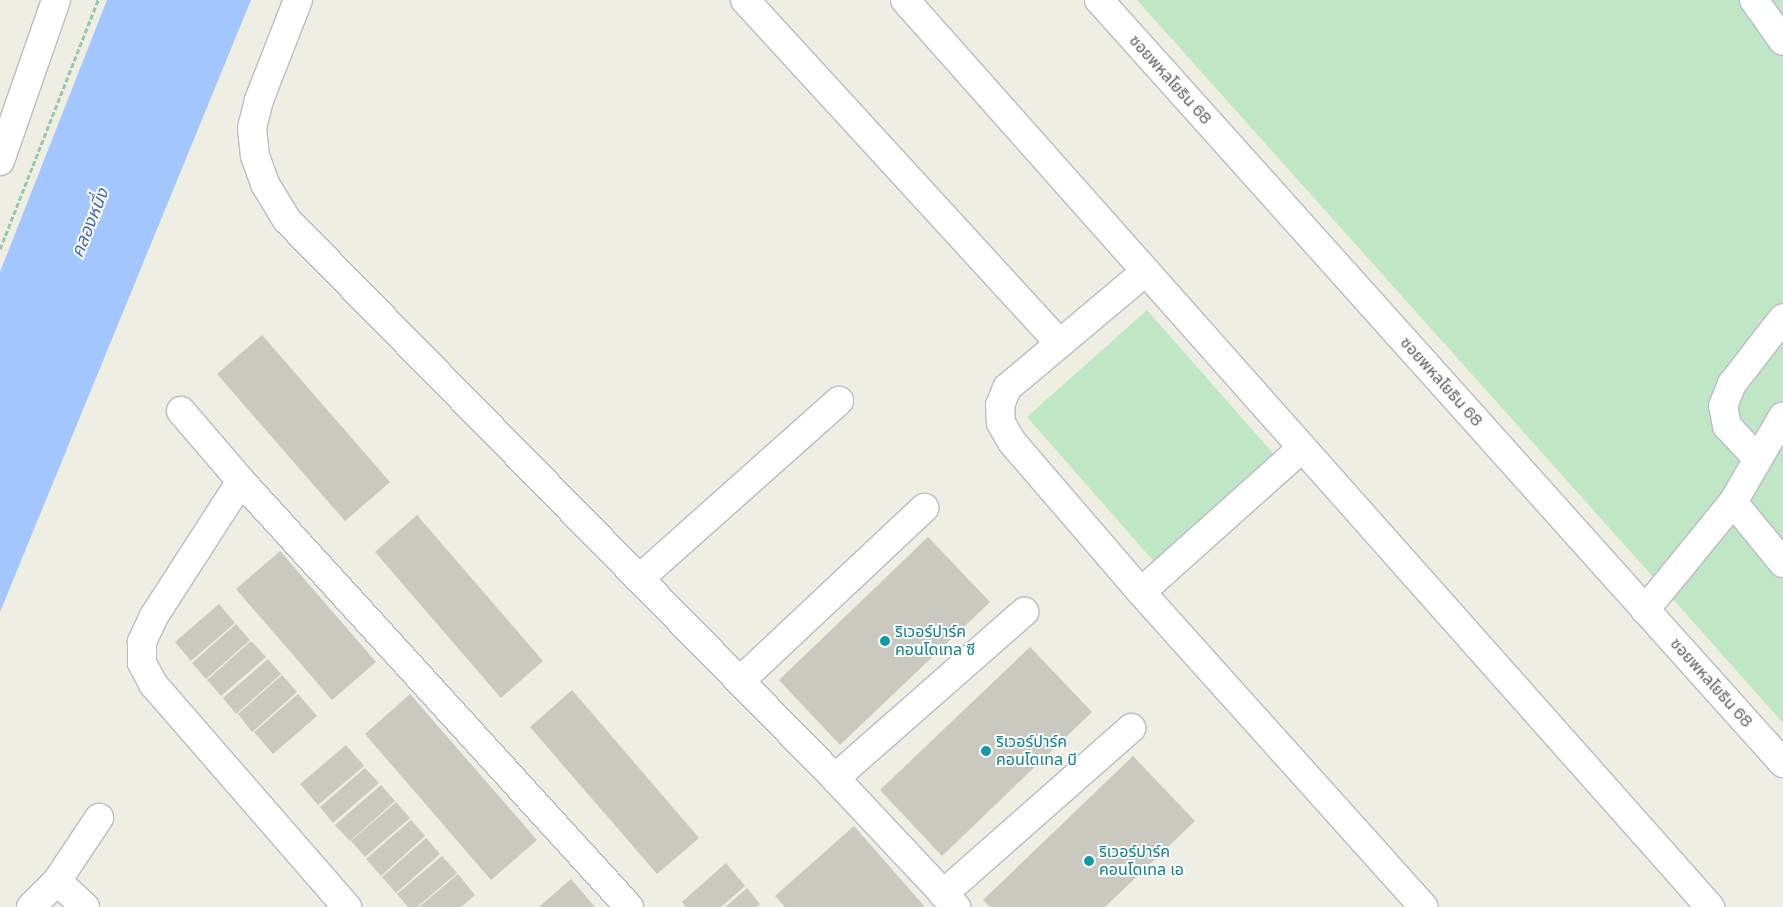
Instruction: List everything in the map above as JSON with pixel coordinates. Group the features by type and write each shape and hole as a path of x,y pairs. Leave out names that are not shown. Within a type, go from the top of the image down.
{"street":[{"path":"0,161 56,0"},
{"path":"298,0 259,100 252,128 255,156 264,184 287,220 836,778 949,900 1130,728"},
{"path":"745,0 1060,344"},
{"path":"905,0 1710,907"},
{"name":"ซอยพหลโยธิน 68","path":"1099,0 1783,763"},
{"path":"1754,0 1783,41"},
{"path":"1145,272 1007,388 1000,405 1001,423 1012,442 1141,592 1424,907"},
{"path":"1758,459 1727,426 1723,406 1732,384 1783,318"},
{"path":"639,579 839,401"},
{"path":"181,411 241,481 629,907"},
{"path":"1646,610 1733,502 1783,416"},
{"path":"1141,592 1302,448"},
{"path":"241,481 154,616 142,642 142,663 153,684 347,907"},
{"path":"1733,502 1772,533 1783,563"},
{"path":"740,680 924,508"},
{"path":"836,778 1024,612"},
{"path":"31,907 57,881 99,818"},
{"path":"57,881 85,907"}],"path":[{"path":"0,250 98,0"}],"green space":[{"path":"1137,0 1783,0 1783,723 1663,588"},
{"path":"1147,310 1277,458 1157,565 1027,417"}],"water":[{"name":"คลองหนึ่ง","path":"107,0 251,0 0,612 0,272"}],"building":[{"path":"262,335 390,482 345,521 217,374"},
{"path":"417,515 543,661 501,698 375,552"},
{"name":"ริเวอร์ปาร์ค คอนโดเทล ซี","path":"928,537 990,602 840,745 779,680"},
{"path":"280,551 376,662 332,700 236,589"},
{"path":"219,604 235,623 191,661 175,642"},
{"path":"236,624 250,640 206,679 192,663"},
{"path":"251,641 266,657 221,696 207,680"},
{"name":"ริเวอร์ปาร์ค คอนโดเทล บี","path":"1030,647 1092,712 942,856 880,790"},
{"path":"268,659 281,674 236,714 223,698"},
{"path":"282,675 297,692 252,732 238,714"},
{"path":"572,690 699,838 657,874 530,727"},
{"path":"298,694 317,716 273,754 254,732"},
{"path":"410,694 537,840 491,880 365,734"},
{"path":"346,745 364,766 318,805 300,784"},
{"name":"ริเวอร์ปาร์ค คอนโดเทล เอ","path":"1133,756 1195,821 1105,907 990,907 983,900"},
{"path":"365,768 379,783 333,823 320,807"},
{"path":"381,785 395,801 350,841 335,825"},
{"path":"396,802 410,818 365,857 351,841"},
{"path":"411,820 425,836 381,876 366,859"},
{"path":"854,826 925,907 785,907 775,896"},
{"path":"426,838 440,854 396,893 382,877"},
{"path":"442,856 457,873 417,907 408,907 397,894"},
{"path":"726,863 745,886 721,907 686,907 682,902"},
{"path":"458,874 475,895 461,907 419,907"},
{"path":"571,879 595,907 539,907"},
{"path":"747,888 760,904 757,907 725,907"}],"place":[{"name":"ริเวอร์ปาร์ค คอนโดเทล ซี","path":"885,641"},
{"name":"ริเวอร์ปาร์ค คอนโดเทล บี","path":"986,751"},
{"name":"ริเวอร์ปาร์ค คอนโดเทล เอ","path":"1089,861"}]}
